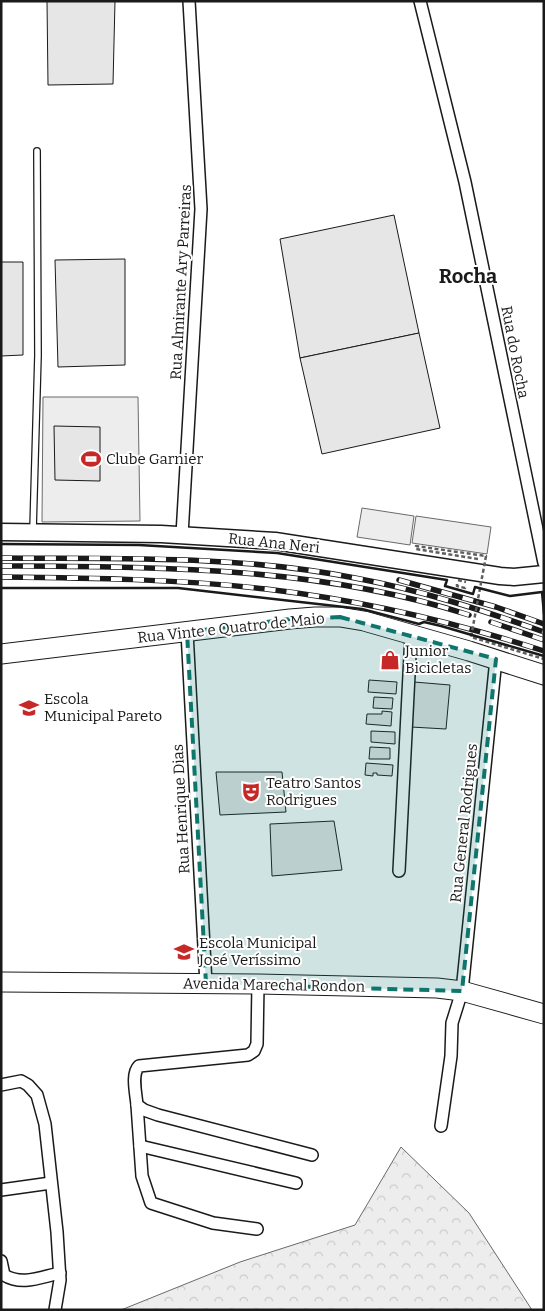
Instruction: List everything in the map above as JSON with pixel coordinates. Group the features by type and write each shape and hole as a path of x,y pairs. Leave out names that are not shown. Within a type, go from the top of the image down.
{"main road":[{"name":"Rua Ana Neri","path":"1,532 182,535 275,541 500,576 514,577 544,574"},
{"name":"Rua Vinte e Quatro de Maio","path":"1,654 314,617 340,617 364,621 496,659 544,675"},
{"name":"Avenida Marechal Rondon","path":"1,982 258,984 430,988 462,991 544,1014"}],"street":[{"name":"Rua Almirante Ary Parreiras","path":"182,535 202,209 189,1"},
{"name":"Rua do Rocha","path":"420,1 465,182 544,563"},
{"name":"Rua Henrique Dias","path":"187,632 206,984"},
{"path":"399,871 412,635"},
{"name":"Rua General Rodrigues","path":"441,1126 450,1056 452,1023 462,991 496,659"},
{"path":"257,1229 213,1223 151,1203 142,1176 135,1076 136,1069 140,1066 248,1055 254,1051 257,1044 258,984"},
{"path":"1,1085 21,1081 28,1085 37,1095 44,1124 60,1273 56,1310"},
{"path":"137,1105 144,1110 158,1115 312,1155"},
{"path":"140,1146 296,1183"},
{"path":"1,1190 51,1183"},
{"path":"1,1261 4,1275 23,1282 60,1273"}],"lane":[{"path":"34,533 38,355 37,151"}],"path":[{"path":"478,559 416,549 416,546 486,556 471,637 544,659"},
{"path":"458,580 466,582"},
{"path":"457,586 465,588"}],"highlighted area":[{"path":"340,617 496,659 462,991 206,984 187,632 290,619"}],"green space":[{"path":"401,1147 469,1213 532,1310 121,1310 240,1262 355,1225"}],"shaded area":[{"name":"Clube Garnier","path":"43,397 138,397 140,521 42,522"},
{"path":"362,508 414,516 410,545 357,537"},
{"path":"416,516 491,527 487,554 412,543"}],"building":[{"path":"47,1 115,1 113,84 48,85"},
{"path":"394,215 419,333 300,358 280,239"},
{"path":"125,259 125,365 58,367 55,260"},
{"path":"1,262 23,262 23,355 1,356"},
{"path":"419,333 440,428 322,454 300,358"},
{"path":"54,426 100,427 100,481 55,480"},
{"path":"369,680 397,682 396,694 368,692"},
{"path":"414,682 450,685 446,729 411,727"},
{"path":"374,697 393,698 392,709 373,708"},
{"path":"382,711 392,712 391,726 366,724 367,714 382,714"},
{"path":"371,731 395,732 395,744 371,742"},
{"path":"370,747 390,748 390,759 369,759"},
{"path":"366,763 393,765 392,776 377,775 377,773 373,773 373,776 365,775"},
{"name":"Teatro Santos Rodrigues","path":"216,772 282,772 286,812 220,815"},
{"path":"334,821 342,870 272,876 270,824"}],"railway":[{"path":"1,558 179,560 267,565 379,583 474,608 544,632"},
{"path":"1,566 178,569 296,578 412,599 469,615"},
{"path":"1,577 167,581 266,589 336,599 406,613 510,640 544,651"},
{"path":"399,580 496,607 544,624"},
{"path":"491,622 544,640"}],"wall":[{"path":"1,544 139,545 277,553 447,580 445,586 473,594 475,587 510,596 542,592 544,614"},
{"path":"1,588 178,588 362,609 419,624 424,622 441,626 544,656"}],"place":[{"name":"Clube Garnier","path":"91,459"},
{"name":"Junior Bicicletas","path":"390,660"},
{"name":"Escola Municipal Pareto","path":"29,708"},
{"name":"Teatro Santos Rodrigues","path":"251,792"},
{"name":"Escola Municipal José Veríssimo","path":"184,952"}],"district":[{"name":"Rocha","path":"468,276"}]}
